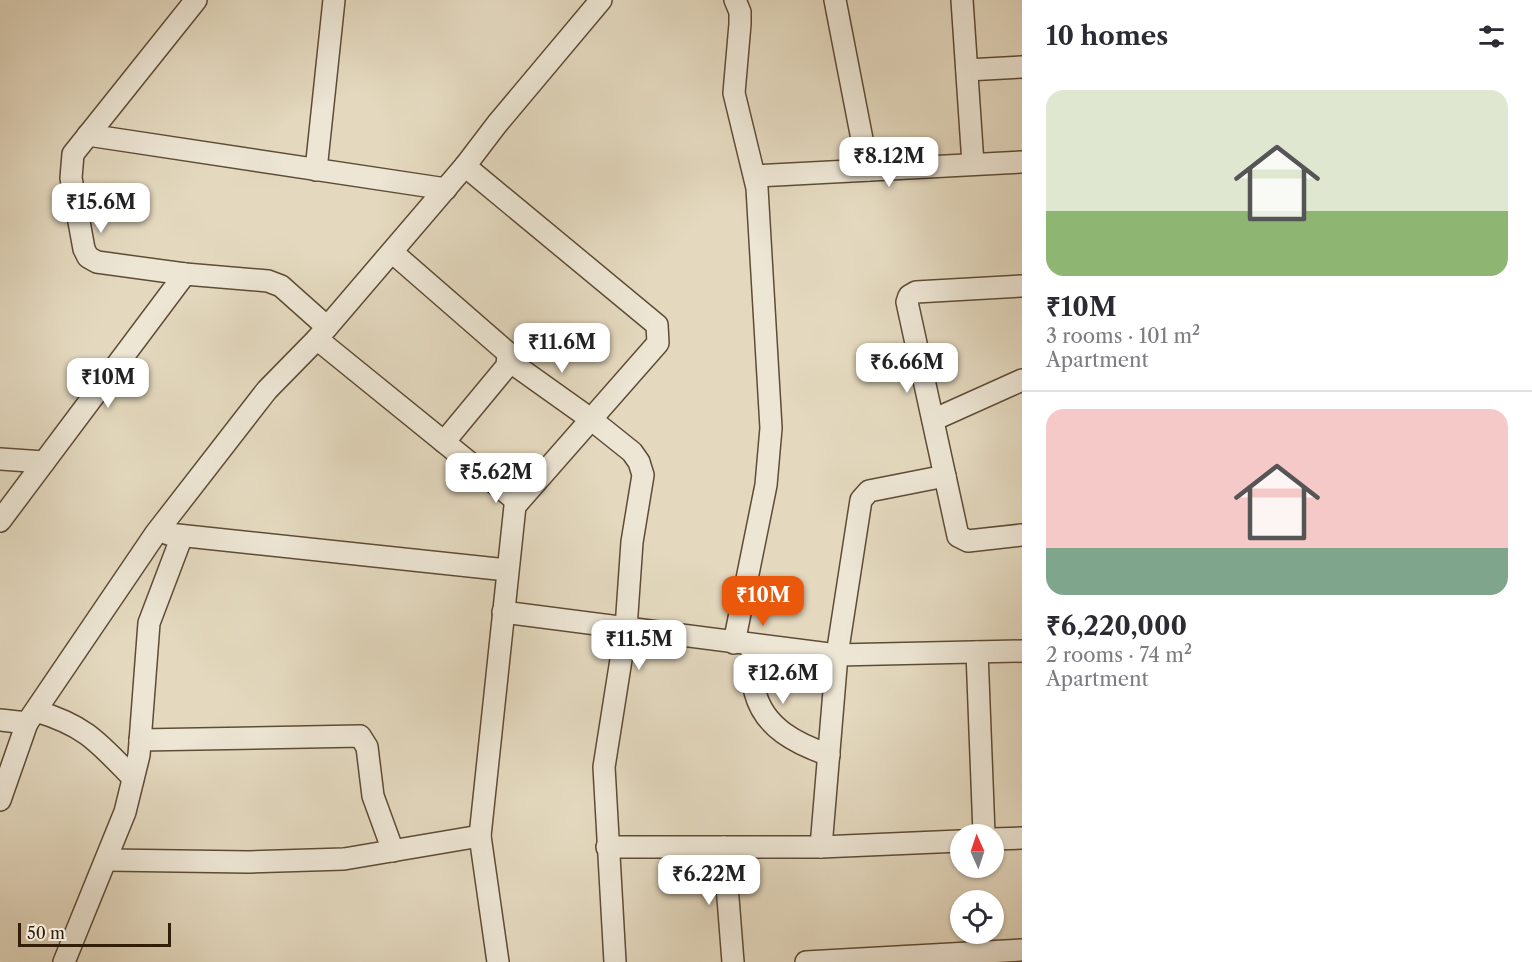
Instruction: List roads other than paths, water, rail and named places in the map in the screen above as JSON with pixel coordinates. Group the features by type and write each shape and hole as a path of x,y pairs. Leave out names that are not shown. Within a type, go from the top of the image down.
{"street":[{"path":"196,0 73,154 71,177 84,249 88,257 97,262 185,274 268,280 281,286 322,333 444,442 518,502"},
{"path":"316,170 334,0"},
{"path":"0,800 31,717 156,532 267,390 322,333 446,189 601,0"},
{"path":"735,0 740,12 740,24 734,93 755,176 770,417 770,461 743,644 754,692 763,711 778,730 797,744 829,755"},
{"path":"835,0 868,170"},
{"path":"962,0 973,164"},
{"path":"967,70 1022,67"},
{"path":"88,135 446,189"},
{"path":"755,176 1022,162"},
{"path":"465,166 657,325 658,343 518,502 507,570 480,836 498,962"},
{"path":"392,252 508,353 519,368 592,420 632,452 639,462 643,475 632,542 626,628 604,767 615,962"},
{"path":"0,521 185,274"},
{"path":"1022,286 924,291 909,296 907,302 958,536 968,541 1022,535"},
{"path":"444,442 507,366 508,353"},
{"path":"933,420 1022,380"},
{"path":"0,459 44,462"},
{"path":"821,847 837,655 864,494 869,491 945,476"},
{"path":"156,532 507,570"},
{"path":"64,962 125,813 140,740 149,624 182,536"},
{"path":"503,612 837,655 1022,651"},
{"path":"977,652 984,824"},
{"path":"0,720 31,717 79,727 94,737 133,778"},
{"path":"140,740 360,736 367,747 374,796 393,851"},
{"path":"107,860 249,862 344,859 480,836"},
{"path":"1004,839 1022,838"},
{"path":"607,847 821,847 950,841"},
{"path":"724,847 734,962"},
{"path":"806,962 981,957 1022,950"}]}
